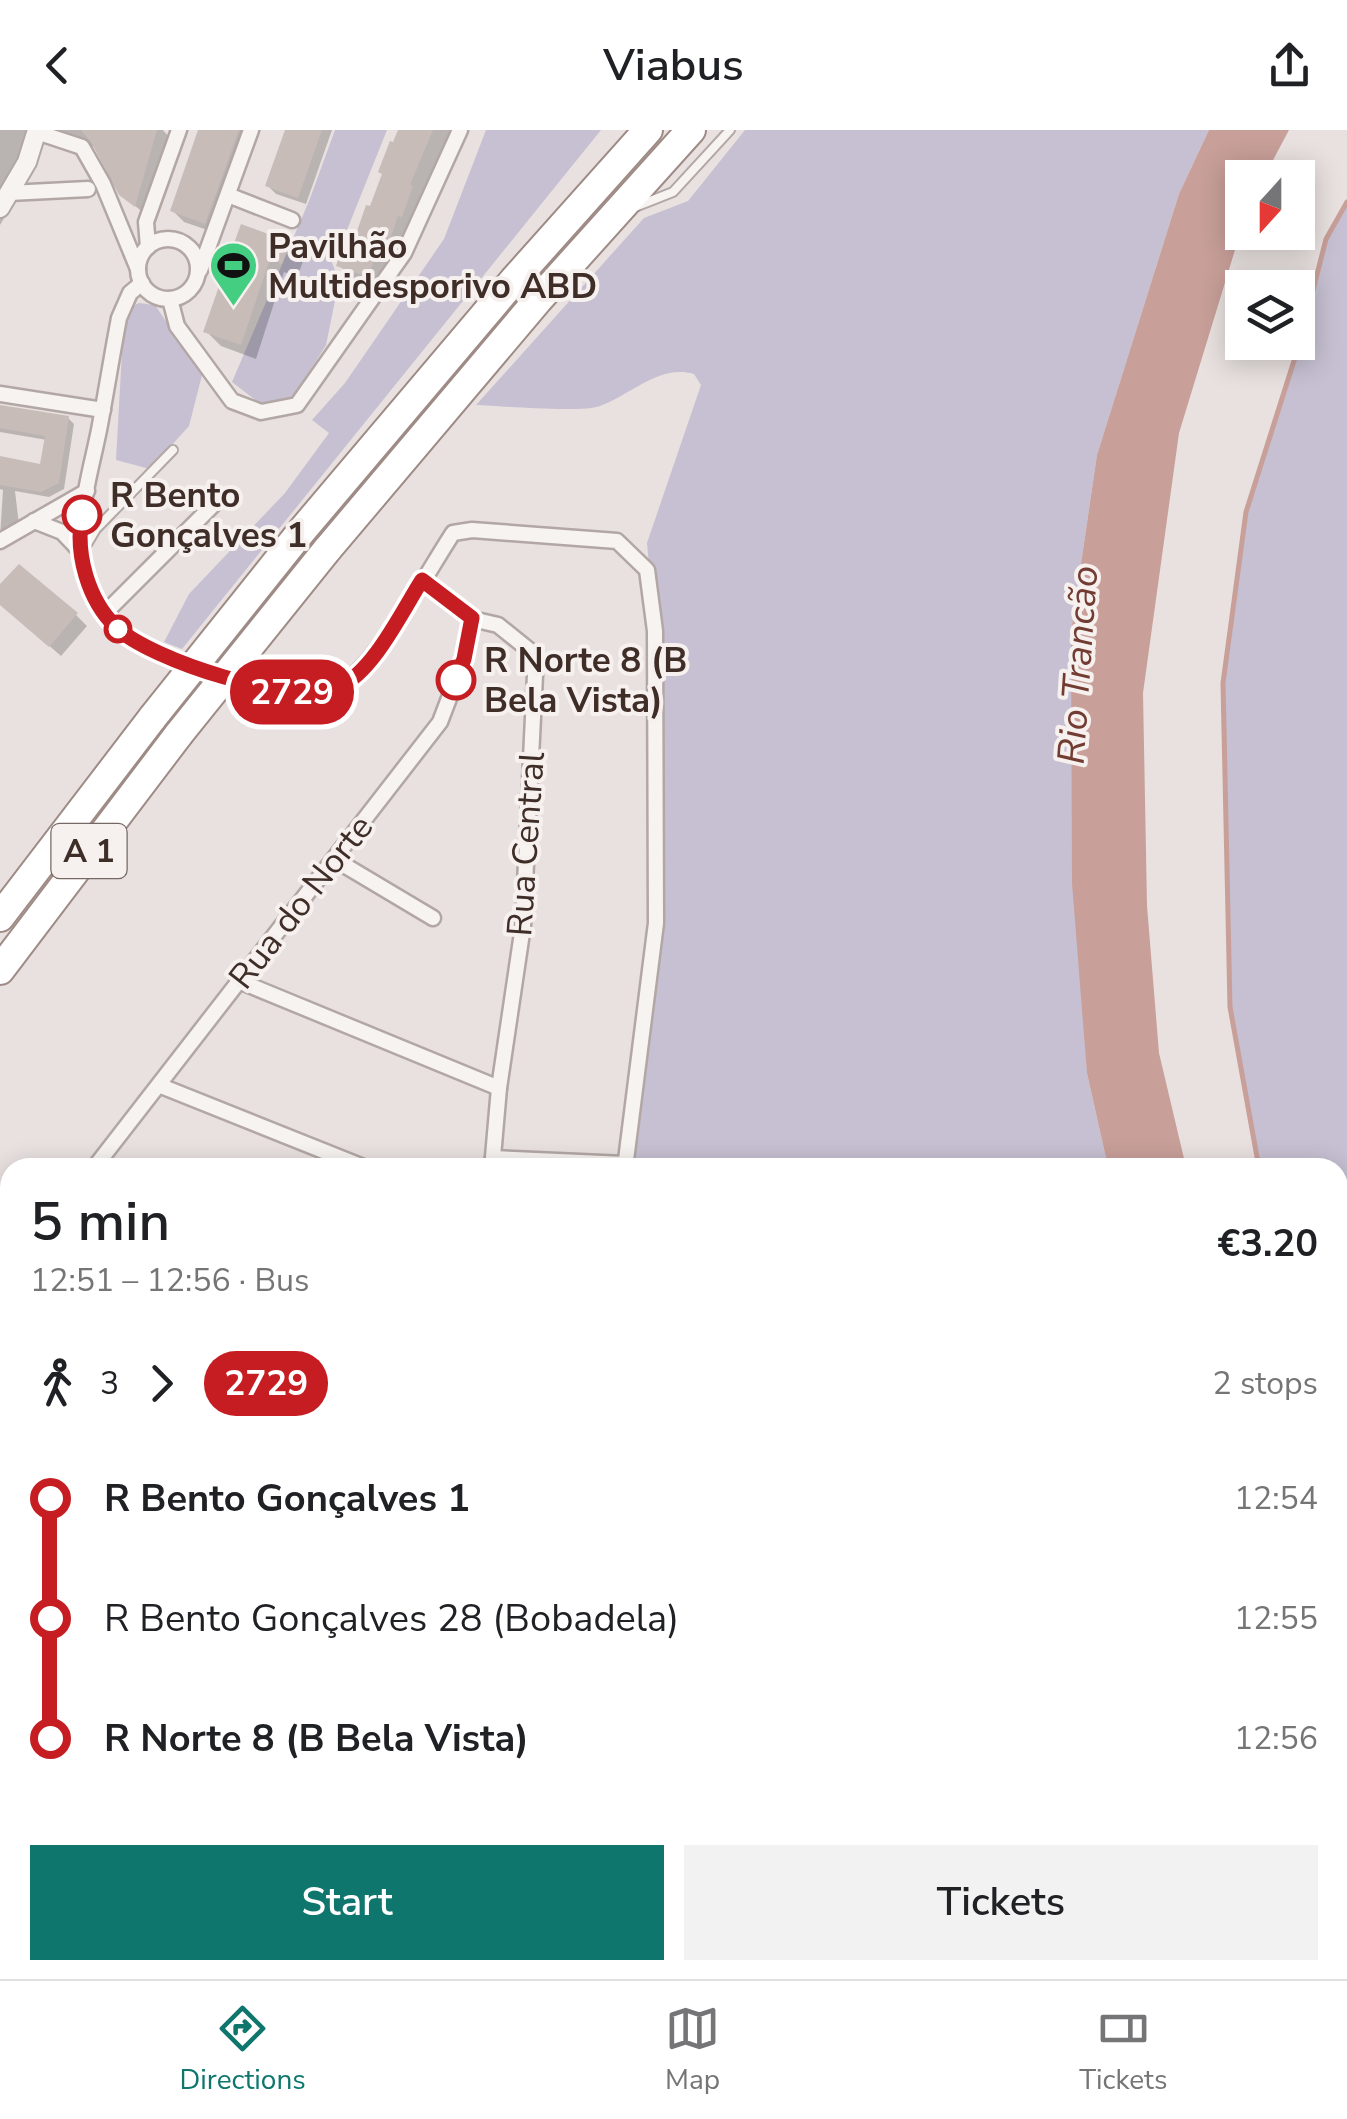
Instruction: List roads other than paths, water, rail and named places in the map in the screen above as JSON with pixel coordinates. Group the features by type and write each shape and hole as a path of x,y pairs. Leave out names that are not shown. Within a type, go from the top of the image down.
{"highway":[{"name":"A 1","path":"0,917 300,533 514,280 648,130"},
{"name":"A 1","path":"0,970 179,734 326,551 615,212 690,130"}],"street":[{"path":"179,130 146,222 148,247 140,276 119,318 86,490 79,531 92,594 118,629 142,646 257,686 312,693 340,686 372,660 453,533 472,530 618,541 648,570 655,631 656,923 626,1158"},
{"path":"4,201 27,162 37,131 82,147 103,184 140,276 154,295 170,299 186,293 196,280 252,130"},
{"path":"170,299 177,326 232,401 260,412 298,405 404,252 460,130"},
{"path":"4,201 88,190"},
{"path":"228,195 292,220"},
{"path":"148,247 164,239 189,247 198,262 196,280"},
{"path":"0,394 103,410"},
{"path":"0,541 86,490"},
{"path":"104,614 214,504"},
{"path":"34,521 62,532 82,553"},
{"name":"Rua Central","path":"422,580 472,618 498,625 529,650 535,675 522,926 492,1158"},
{"name":"Rua do Norte","path":"102,1158 440,722 464,659 472,618"},
{"path":"334,860 433,918"},
{"path":"239,982 499,1088"},
{"path":"161,1086 341,1158"},
{"path":"0,1645 0,1659"}],"lane":[{"path":"615,212 674,192 730,130"},
{"path":"82,553 96,529 173,450"}],"water":[{"name":"Rio Trancão","path":"1209,130 1289,130 1273,160 1225,160 1225,250 1235,250 1229,270 1225,270 1225,283 1179,433 1143,693 1147,906 1159,1053 1184,1158 1106,1158 1087,1073 1072,883 1071,632 1097,455 1179,194"}],"waterway":[{"path":"1257,1158 1230,1007 1223,683 1246,512 1299,345 1326,239 1347,202"}],"place":[{"name":"Pavilhão Multidesporivo ABD","path":"233,308"},
{"name":"R Bento Gonçalves 1","path":"82,515"},
{"name":"R Norte 8 (B Bela Vista)","path":"456,680"}]}
